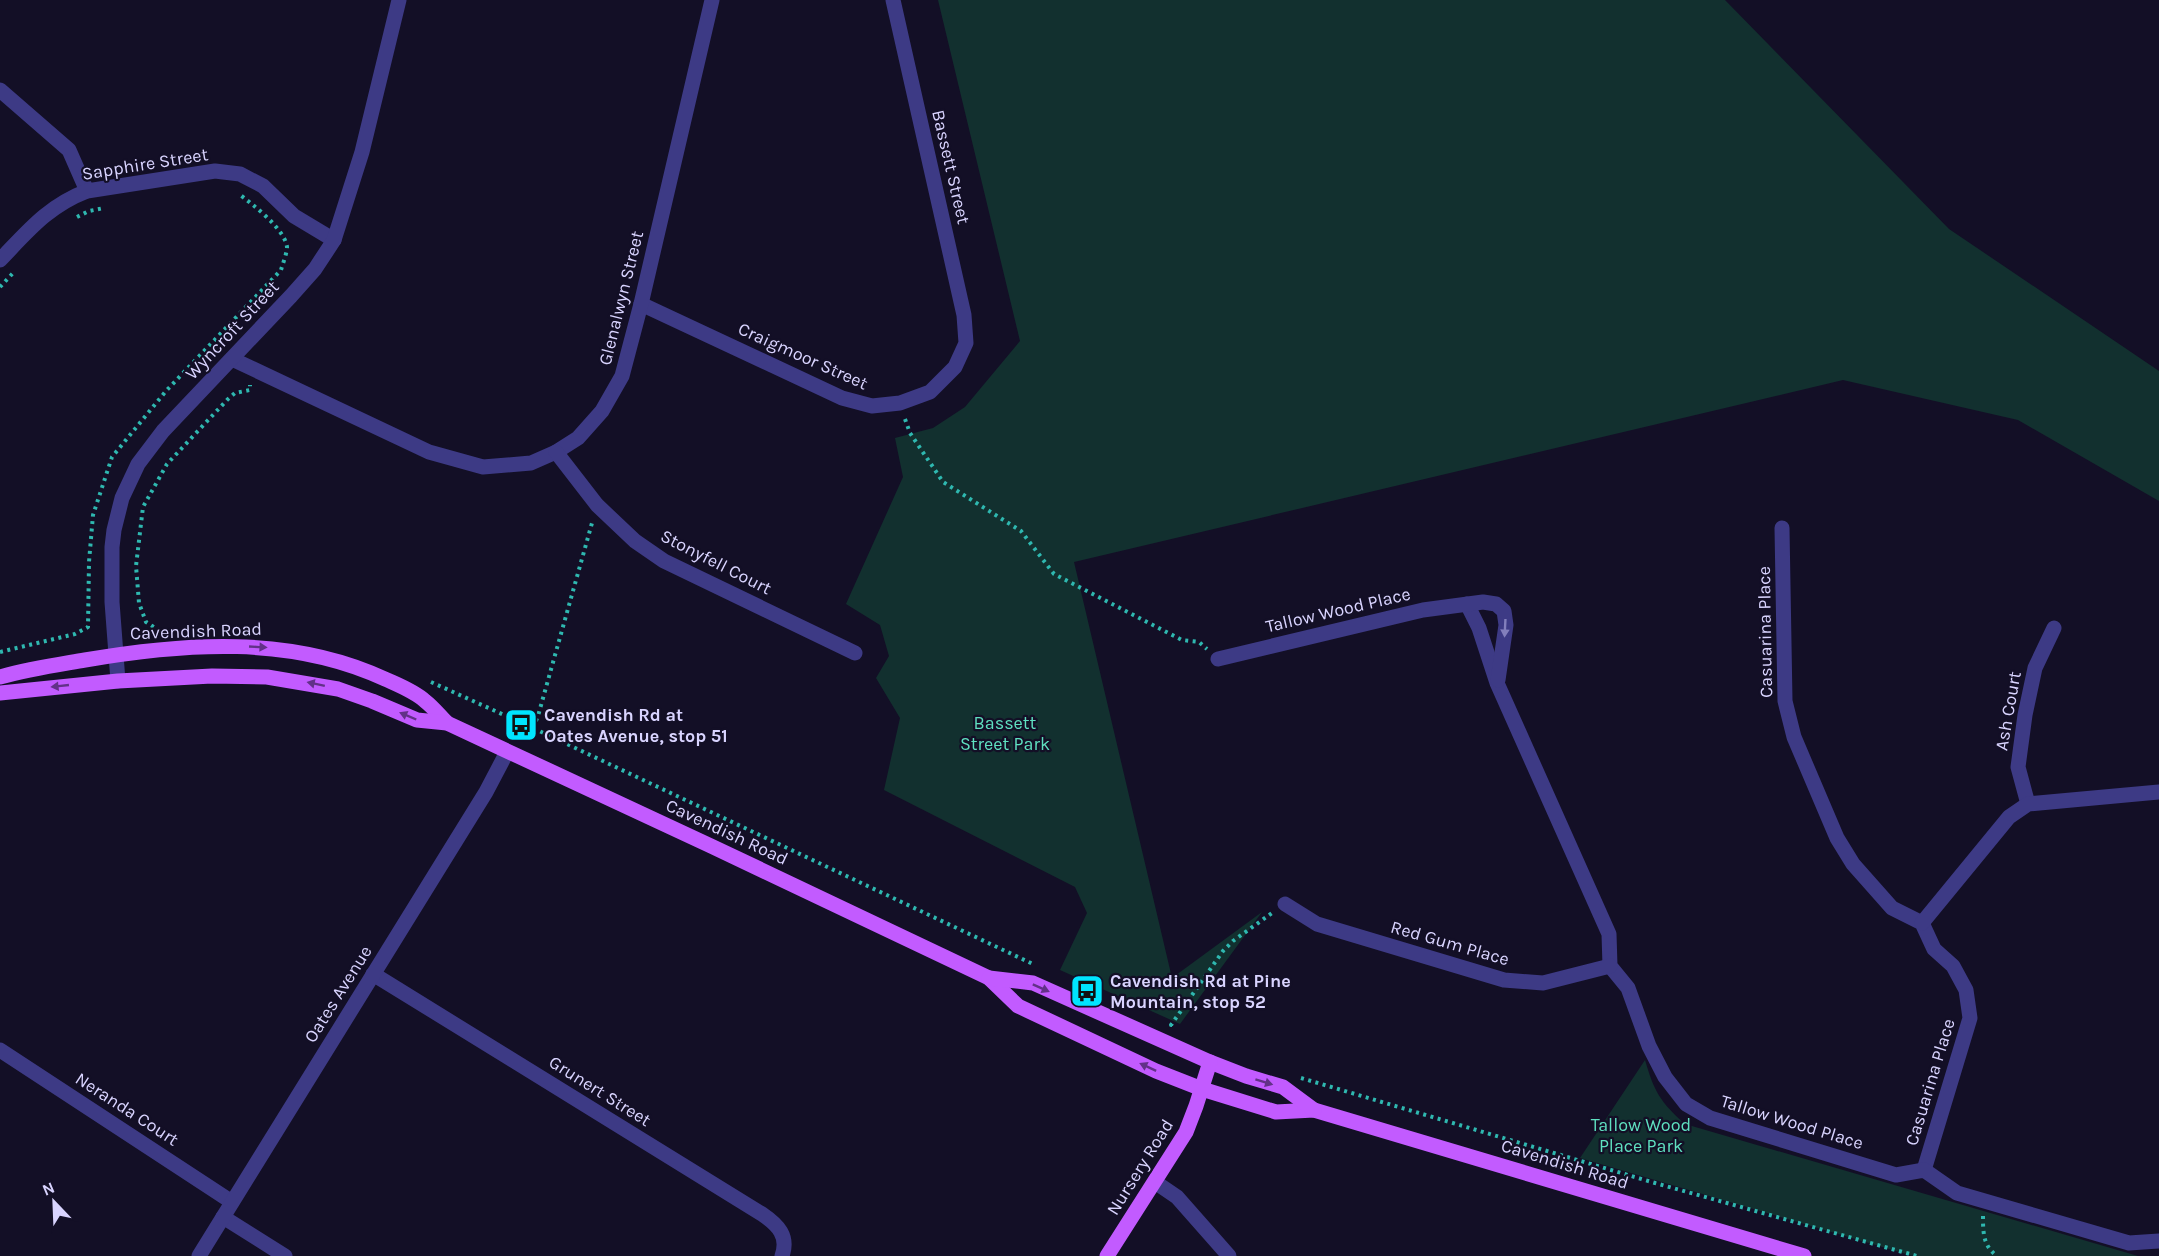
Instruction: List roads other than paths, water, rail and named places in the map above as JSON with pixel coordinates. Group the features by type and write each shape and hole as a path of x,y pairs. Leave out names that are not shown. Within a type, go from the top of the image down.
{"main road":[{"name":"Cavendish Road","path":"0,677 116,654 228,647 276,648 350,665 392,682 424,699 447,723"},
{"name":"Cavendish Road","path":"0,693 118,681 240,675 290,679 338,689 417,720 447,723 989,978 1018,1006 1156,1071 1202,1089 1276,1112 1314,1110 1804,1256"},
{"name":"Cavendish Road","path":"989,978 1033,983 1210,1062 1283,1087 1314,1110"},
{"name":"Nursery Road","path":"1107,1256 1186,1132 1210,1062"}],"street":[{"name":"Wyncroft Street","path":"118,681 112,602 112,547 122,498 138,464 148,449 315,269 334,240 362,153 399,0"},
{"name":"Glenalwyn Street","path":"232,359 429,452 483,467 531,463 556,452 578,438 602,411 622,376 712,0"},
{"name":"Bassett Street","path":"893,0 964,315 966,343"},
{"path":"0,90 69,150 87,191"},
{"name":"Sapphire Street","path":"0,260 41,217 68,198 87,191 215,171 240,174 263,186 294,216 334,240"},
{"name":"Craigmoor Street","path":"641,304 842,398 872,406 900,404 930,392 955,367 966,343"},
{"name":"Stonyfell Court","path":"556,452 597,505 635,541 664,561 855,653"},
{"name":"Casuarina Place","path":"1782,528 1785,701 1794,737 1837,838 1852,864 1892,908 1922,923 1934,949 1953,966 1966,990 1970,1018 1924,1170"},
{"name":"Tallow Wood Place","path":"1218,659 1423,610 1483,602 1496,604 1504,611 1506,625 1497,683"},
{"path":"1467,604 1479,628 1497,683 1609,934 1610,966"},
{"name":"Ash Court","path":"2028,804 2018,767 2025,715 2035,668 2054,628"},
{"name":"Oates Avenue","path":"199,1256 486,792 507,752"},
{"path":"1922,923 2009,817 2028,804 2159,792"},
{"name":"Red Gum Place","path":"1285,904 1317,924 1504,980 1543,983 1610,966"},
{"name":"Tallow Wood Place","path":"1610,966 1628,988 1649,1046 1665,1077 1686,1104 1710,1118 1896,1175 1924,1170"},
{"name":"Grunert Street","path":"373,974 762,1214 784,1235 785,1248 782,1256"},
{"name":"Neranda Court","path":"0,1050 232,1202"},
{"path":"1924,1170 1957,1193 2129,1243 2159,1241"},
{"path":"1155,1182 1177,1197 1229,1256"},
{"path":"223,1217 285,1256"}],"place":[{"name":"Cavendish Rd at Oates Avenue, stop 51","path":"521,725"},
{"name":"Cavendish Rd at Pine Mountain, stop 52","path":"1087,991"}],"park label":[{"name":"Bassett Street Park","path":"1005,733"},
{"name":"Tallow Wood Place Park","path":"1641,1135"}]}
